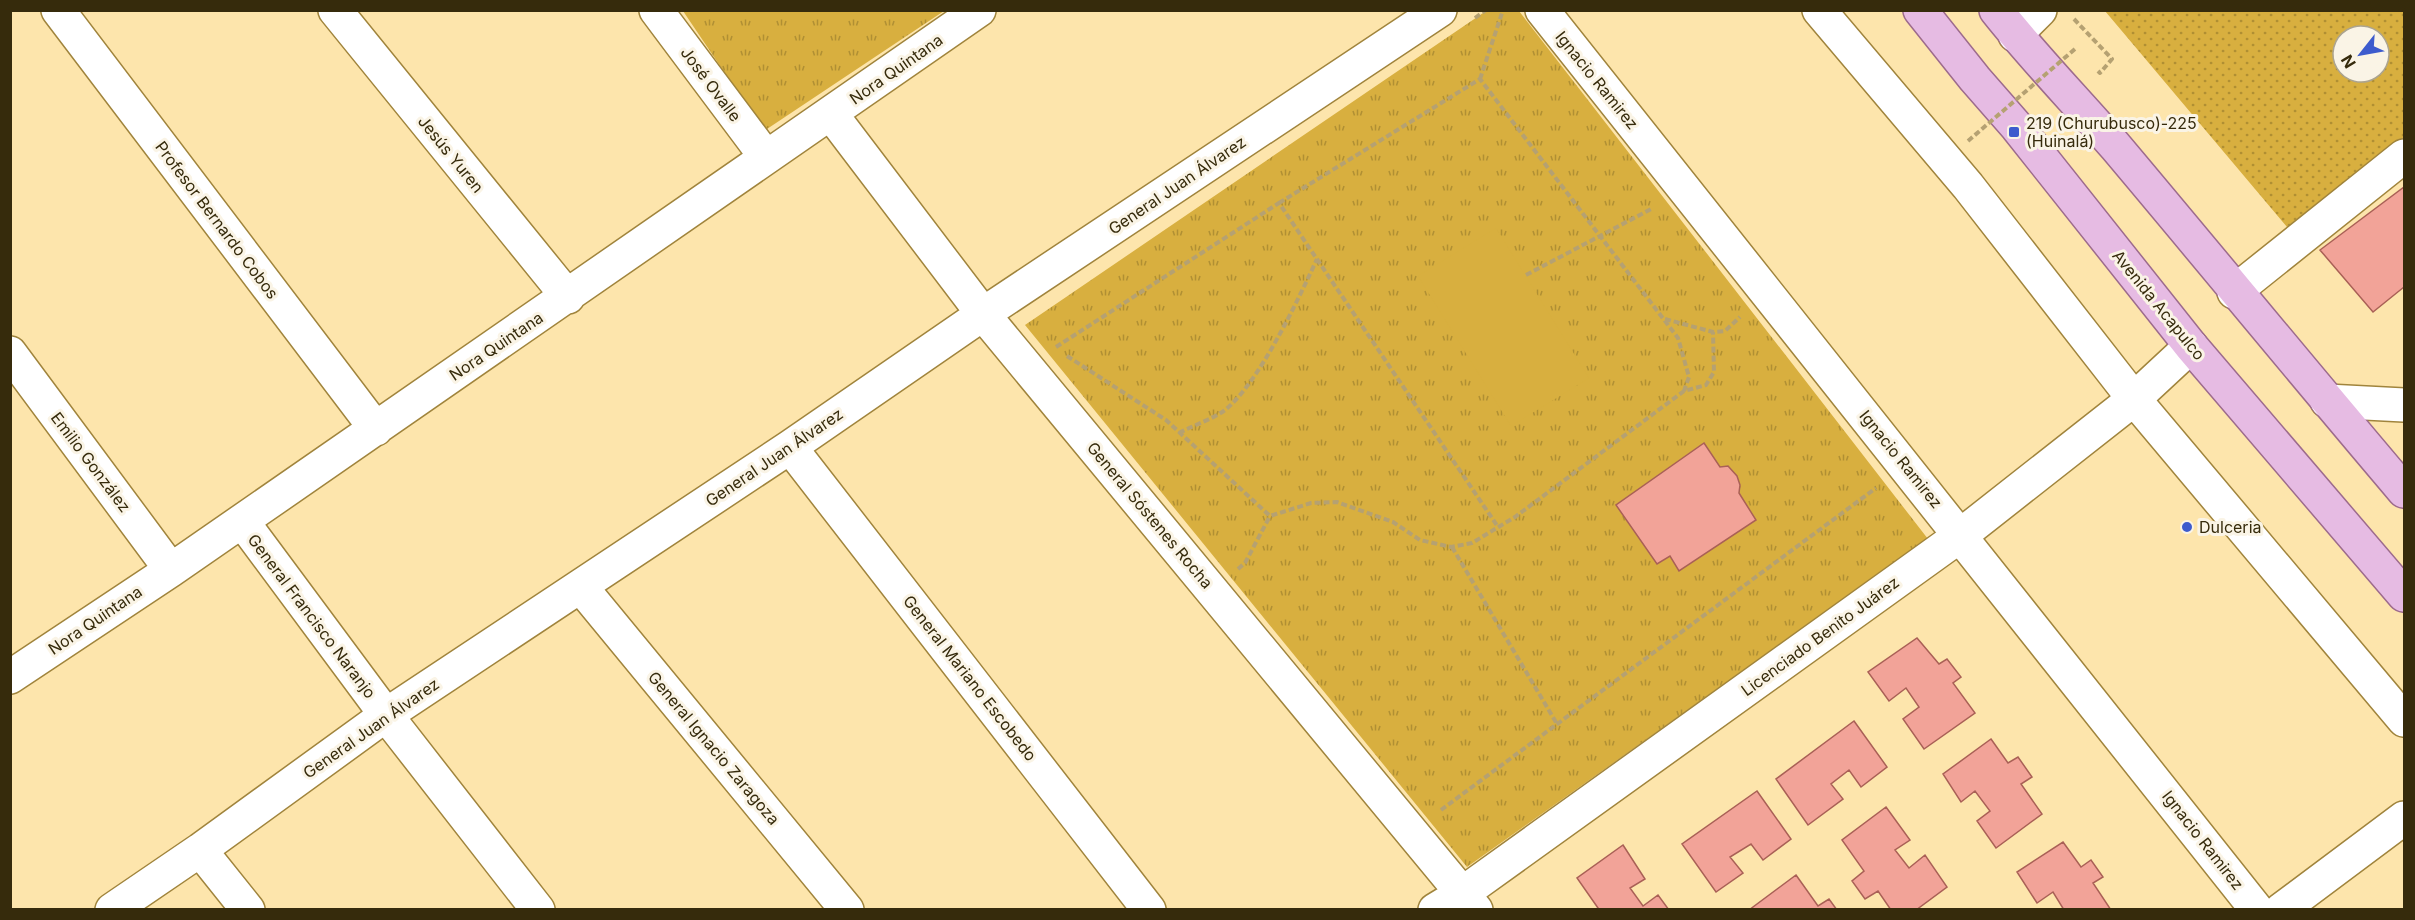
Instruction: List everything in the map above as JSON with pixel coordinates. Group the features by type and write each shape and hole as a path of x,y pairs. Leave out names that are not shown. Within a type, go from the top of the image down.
{"main road":[{"name":"Avenida Acapulco","path":"1920,10 2017,127 2191,346 2404,595"},
{"path":"2013,32 2114,145 2234,292 2404,490"}],"street":[{"name":"Profesor Bernardo Cobos","path":"58,10 376,429"},
{"name":"Jesús Yuren","path":"335,10 568,297"},
{"name":"José Ovalle","path":"656,10 766,157"},
{"name":"Nora Quintana","path":"10,677 171,570 568,297 979,10"},
{"name":"Ignacio Ramirez","path":"1542,10 2258,909"},
{"path":"1819,10 1968,186 2134,399 2404,720"},
{"path":"2013,32 2040,10"},
{"name":"General Juan Álvarez","path":"112,909 200,850 386,715 790,447 983,314 1453,17"},
{"name":"General Sóstenes Rocha","path":"831,114 983,314 1469,901"},
{"path":"2234,292 2404,156"},
{"name":"Licenciado Benito Juárez","path":"1435,909 1469,901 1961,535 2134,399 2191,346"},
{"name":"Emilio González","path":"10,353 171,570"},
{"path":"2327,401 2404,405"},
{"name":"General Mariano Escobedo","path":"790,447 1149,909"},
{"name":"General Francisco Naranjo","path":"242,520 386,715 538,909"},
{"name":"General Ignacio Zaragoza","path":"581,587 847,909"},
{"path":"2281,909 2404,818"},
{"path":"200,850 248,909"}],"path":[{"path":"1453,17 1486,10"},
{"path":"1055,348 1279,203 1480,79 1503,10"},
{"path":"2013,32 2072,17 2112,59 2100,73 2092,65"},
{"path":"1968,141 2075,49 2084,57"},
{"path":"1480,79 1678,338 1689,377 1683,392"},
{"path":"1279,203 1498,526"},
{"path":"1526,275 1657,206"},
{"path":"1179,433 1225,410 1239,394 1267,356 1317,259"},
{"path":"1663,319 1713,332 1725,331 1741,316"},
{"path":"1230,577 1245,563 1270,516 1311,503 1337,502 1393,522 1420,540 1451,547 1472,543 1683,392 1706,385 1714,372 1713,332"},
{"path":"1047,343 1166,420 1270,516"},
{"path":"1437,813 1884,482"},
{"path":"1451,547 1557,724"}],"green space":[{"path":"683,11 944,11 764,131"},
{"path":"1486,11 1519,11 1928,539 1467,867 1025,325"},
{"path":"2105,11 2404,11 2404,137 2287,227"},
{"path":"1496,228 1589,378 1511,426 1418,276"}],"building":[{"path":"2404,187 2404,287 2373,312 2320,250"},
{"path":"1704,443 1720,467 1728,466 1737,476 1740,485 1739,493 1756,520 1679,571 1670,556 1657,564 1616,505"},
{"path":"1917,638 1939,664 1947,659 1961,677 1953,683 1975,713 1924,749 1903,719 1919,707 1906,688 1889,701 1868,672"},
{"path":"1854,721 1887,767 1861,787 1849,770 1831,784 1843,799 1808,825 1776,779"},
{"path":"1991,739 2008,763 2018,757 2032,777 2021,784 2042,814 1996,848 1977,821 1990,811 1975,791 1961,802 1943,774"},
{"path":"1757,791 1791,839 1763,860 1751,844 1730,857 1743,873 1716,892 1682,844"},
{"path":"1886,807 1910,840 1895,850 1909,868 1925,855 1947,887 1916,910 1891,910 1878,891 1865,899 1852,881 1864,871 1842,840"},
{"path":"2063,842 2081,867 2091,860 2103,877 2093,883 2111,910 2064,910 2053,892 2037,903 2017,872"},
{"path":"1623,845 1645,879 1630,888 1643,906 1658,895 1669,910 1596,910 1598,908 1577,878"},
{"path":"1796,875 1818,906 1829,899 1837,910 1749,910"}],"place":[{"name":"219 (Churubusco)-225 (Huinalá)","path":"2014,132"},
{"name":"Dulceria","path":"2187,527"}]}
